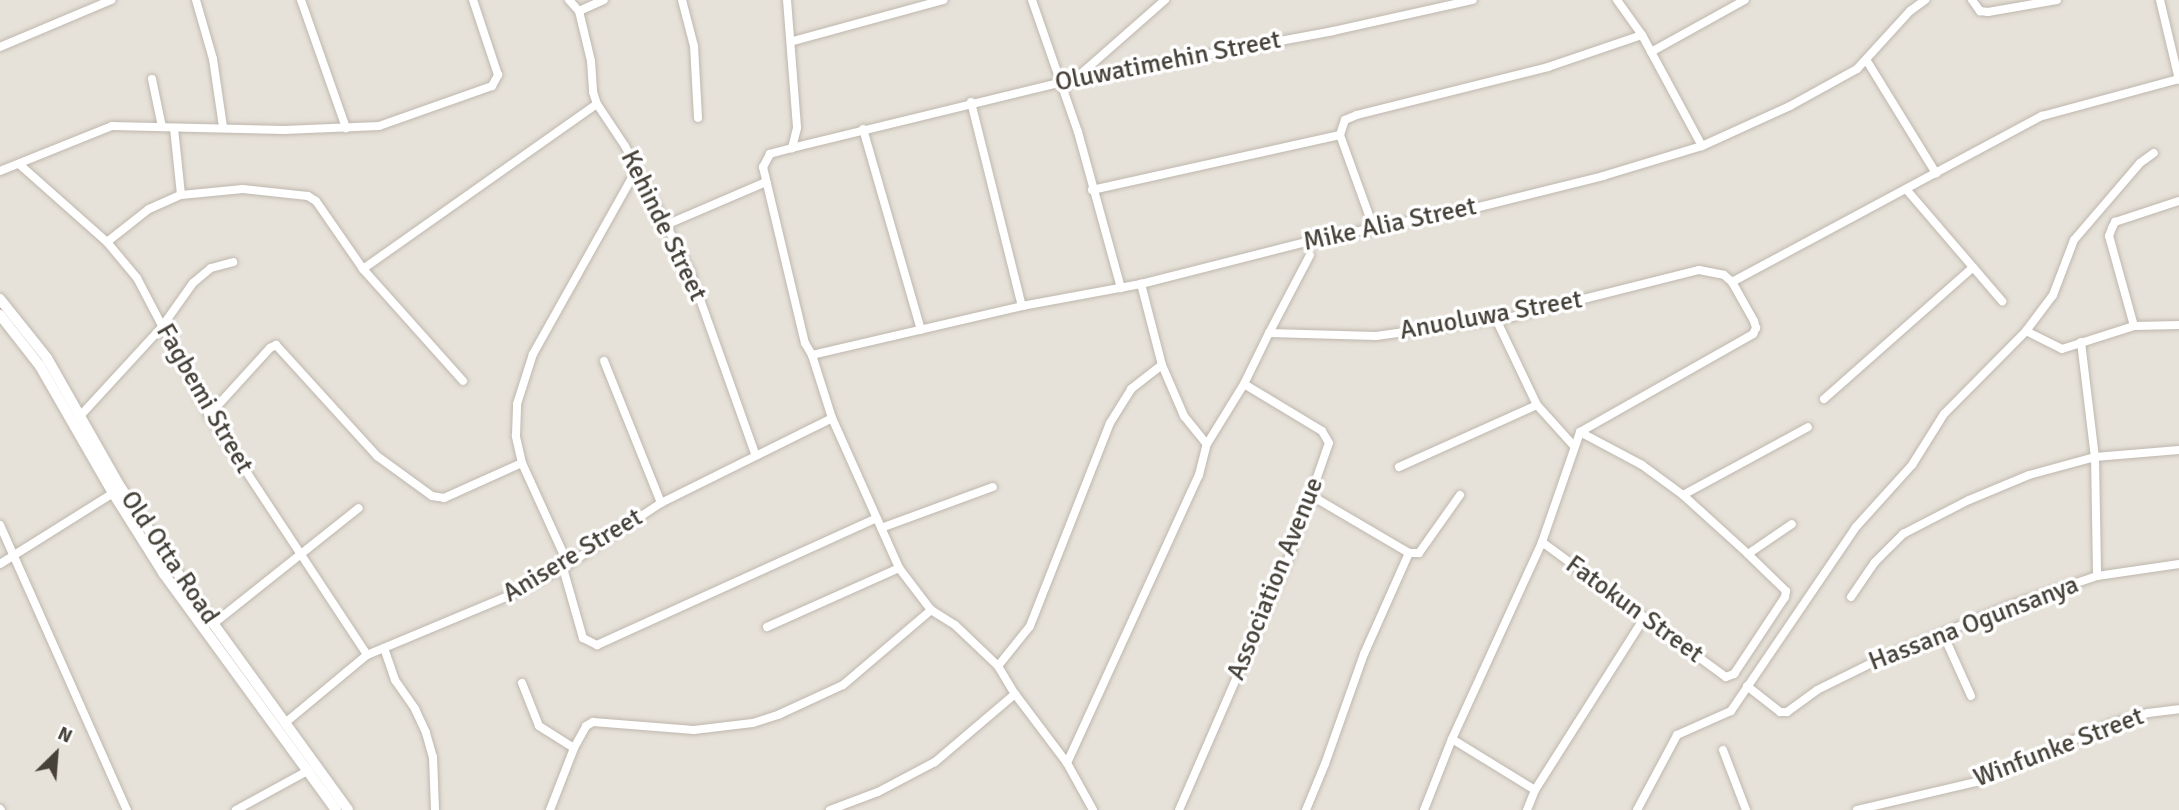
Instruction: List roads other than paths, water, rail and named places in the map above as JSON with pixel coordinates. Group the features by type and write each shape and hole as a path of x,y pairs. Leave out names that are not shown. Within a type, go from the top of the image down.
{"street":[{"path":"0,47 111,0"},
{"path":"196,0 212,59 223,127"},
{"path":"301,0 346,128"},
{"path":"0,171 112,125 174,128 346,128 390,123 492,86 498,75 473,0"},
{"name":"Kehinde Street","path":"569,0 579,11 592,61 592,84 597,104 668,224 690,271 756,456"},
{"path":"579,11 604,0"},
{"path":"681,0 694,46 698,118"},
{"path":"787,0 793,41 798,116 792,148"},
{"path":"793,41 943,0"},
{"path":"1032,0 1078,132 1121,288"},
{"path":"1075,79 1165,0"},
{"name":"Oluwatimehin Street","path":"766,182 765,160 771,154 863,129 1075,79 1333,31 1473,0"},
{"path":"1616,0 1642,35 1702,146"},
{"path":"1651,52 1745,0"},
{"name":"Mike Alia Street","path":"812,355 1022,306 1141,284 1314,240 1479,207 1603,176 1702,146 1790,106 1867,61 1910,11 1925,0"},
{"path":"1972,0 1980,11 1988,12 2057,0"},
{"path":"1424,810 1452,739 1542,542 1573,445 1580,432 1754,334 1754,321 1732,282 2042,116 2179,79 2160,0"},
{"path":"1374,229 1340,135 1345,121 1357,115 1556,65 1642,35"},
{"path":"1867,61 1936,173"},
{"path":"152,79 162,127"},
{"path":"971,102 1022,306"},
{"path":"363,269 597,104"},
{"path":"174,128 181,195"},
{"path":"863,129 920,330"},
{"path":"1092,190 1340,135"},
{"path":"1637,810 1676,735 1731,711 1856,527 1912,465 1944,414 2026,331 2053,295 2074,240 2140,163 2154,153"},
{"name":"Fagbemi Street","path":"19,164 107,242 137,278 208,415 367,655"},
{"path":"637,169 533,354 515,419 522,463 565,566 583,638 597,645 877,518"},
{"path":"668,224 766,182 805,343 812,355 832,418 899,568 931,610 955,625 998,666 1015,694 1067,763 1093,810"},
{"path":"107,242 149,209 181,195 243,189 308,196 316,201 363,269 463,382"},
{"path":"1906,189 2002,301"},
{"path":"2134,326 2109,236 2115,222 2179,201"},
{"path":"1067,763 1199,475 1207,444 1244,384 1310,255"},
{"path":"81,415 162,328 193,283 211,268 233,262"},
{"path":"1824,399 1973,267"},
{"name":"Anuoluwa Street","path":"1269,333 1376,337 1495,317 1512,317 1699,270 1724,275 1732,282"},
{"path":"1141,284 1162,365 1184,416 1207,444"},
{"name":"Old Otta Road","path":"0,299 47,358 184,593 213,624 348,810"},
{"name":"Old Otta Road","path":"0,315 40,366 113,493 336,810"},
{"path":"1495,317 1537,405 1573,445"},
{"path":"2026,331 2062,349 2134,326 2179,325"},
{"path":"2081,342 2095,457 2097,576"},
{"path":"208,415 270,348 276,345 377,456 432,496 444,498 522,463"},
{"path":"604,361 661,503"},
{"path":"998,666 1030,626 1110,423 1131,389 1162,365"},
{"name":"Association Avenue","path":"1179,810 1312,496 1329,443 1322,431 1244,384"},
{"path":"1399,467 1537,405"},
{"name":"Anisere Street","path":"285,723 367,655 508,596 565,566 661,503 832,418"},
{"path":"1683,495 1808,427"},
{"path":"1580,432 1617,449 1683,495 1748,554 1793,524"},
{"path":"1851,597 1875,562 1903,534 1969,500 2029,475 2095,457 2179,450"},
{"path":"881,528 992,487"},
{"path":"0,564 113,493"},
{"path":"1312,496 1409,553 1419,553 1460,495"},
{"path":"213,624 359,508"},
{"path":"0,525 127,810"},
{"name":"Fatokun Street","path":"1542,542 1726,677 1734,674 1785,597 1786,591 1748,554"},
{"path":"1306,810 1364,654 1409,553"},
{"name":"Hassana Ogunsanya","path":"1746,686 1780,712 1787,712 1816,690 1882,658 2008,606 2097,576 2179,564"},
{"path":"767,626 899,568"},
{"path":"550,810 574,748 586,726 593,722 694,730 753,723 780,714 843,685 931,610"},
{"path":"1527,810 1535,789 1644,618"},
{"path":"1943,634 1971,696"},
{"path":"384,648 395,680 415,709 426,733 433,757 435,810"},
{"path":"522,683 539,726 574,748"},
{"path":"830,810 910,777 957,746 1015,694"},
{"name":"Winfunke Street","path":"1857,810 1976,782 2113,723 2148,713 2179,709"},
{"path":"1452,739 1535,789"},
{"path":"1724,750 1746,810"},
{"path":"236,810 309,770"}]}
